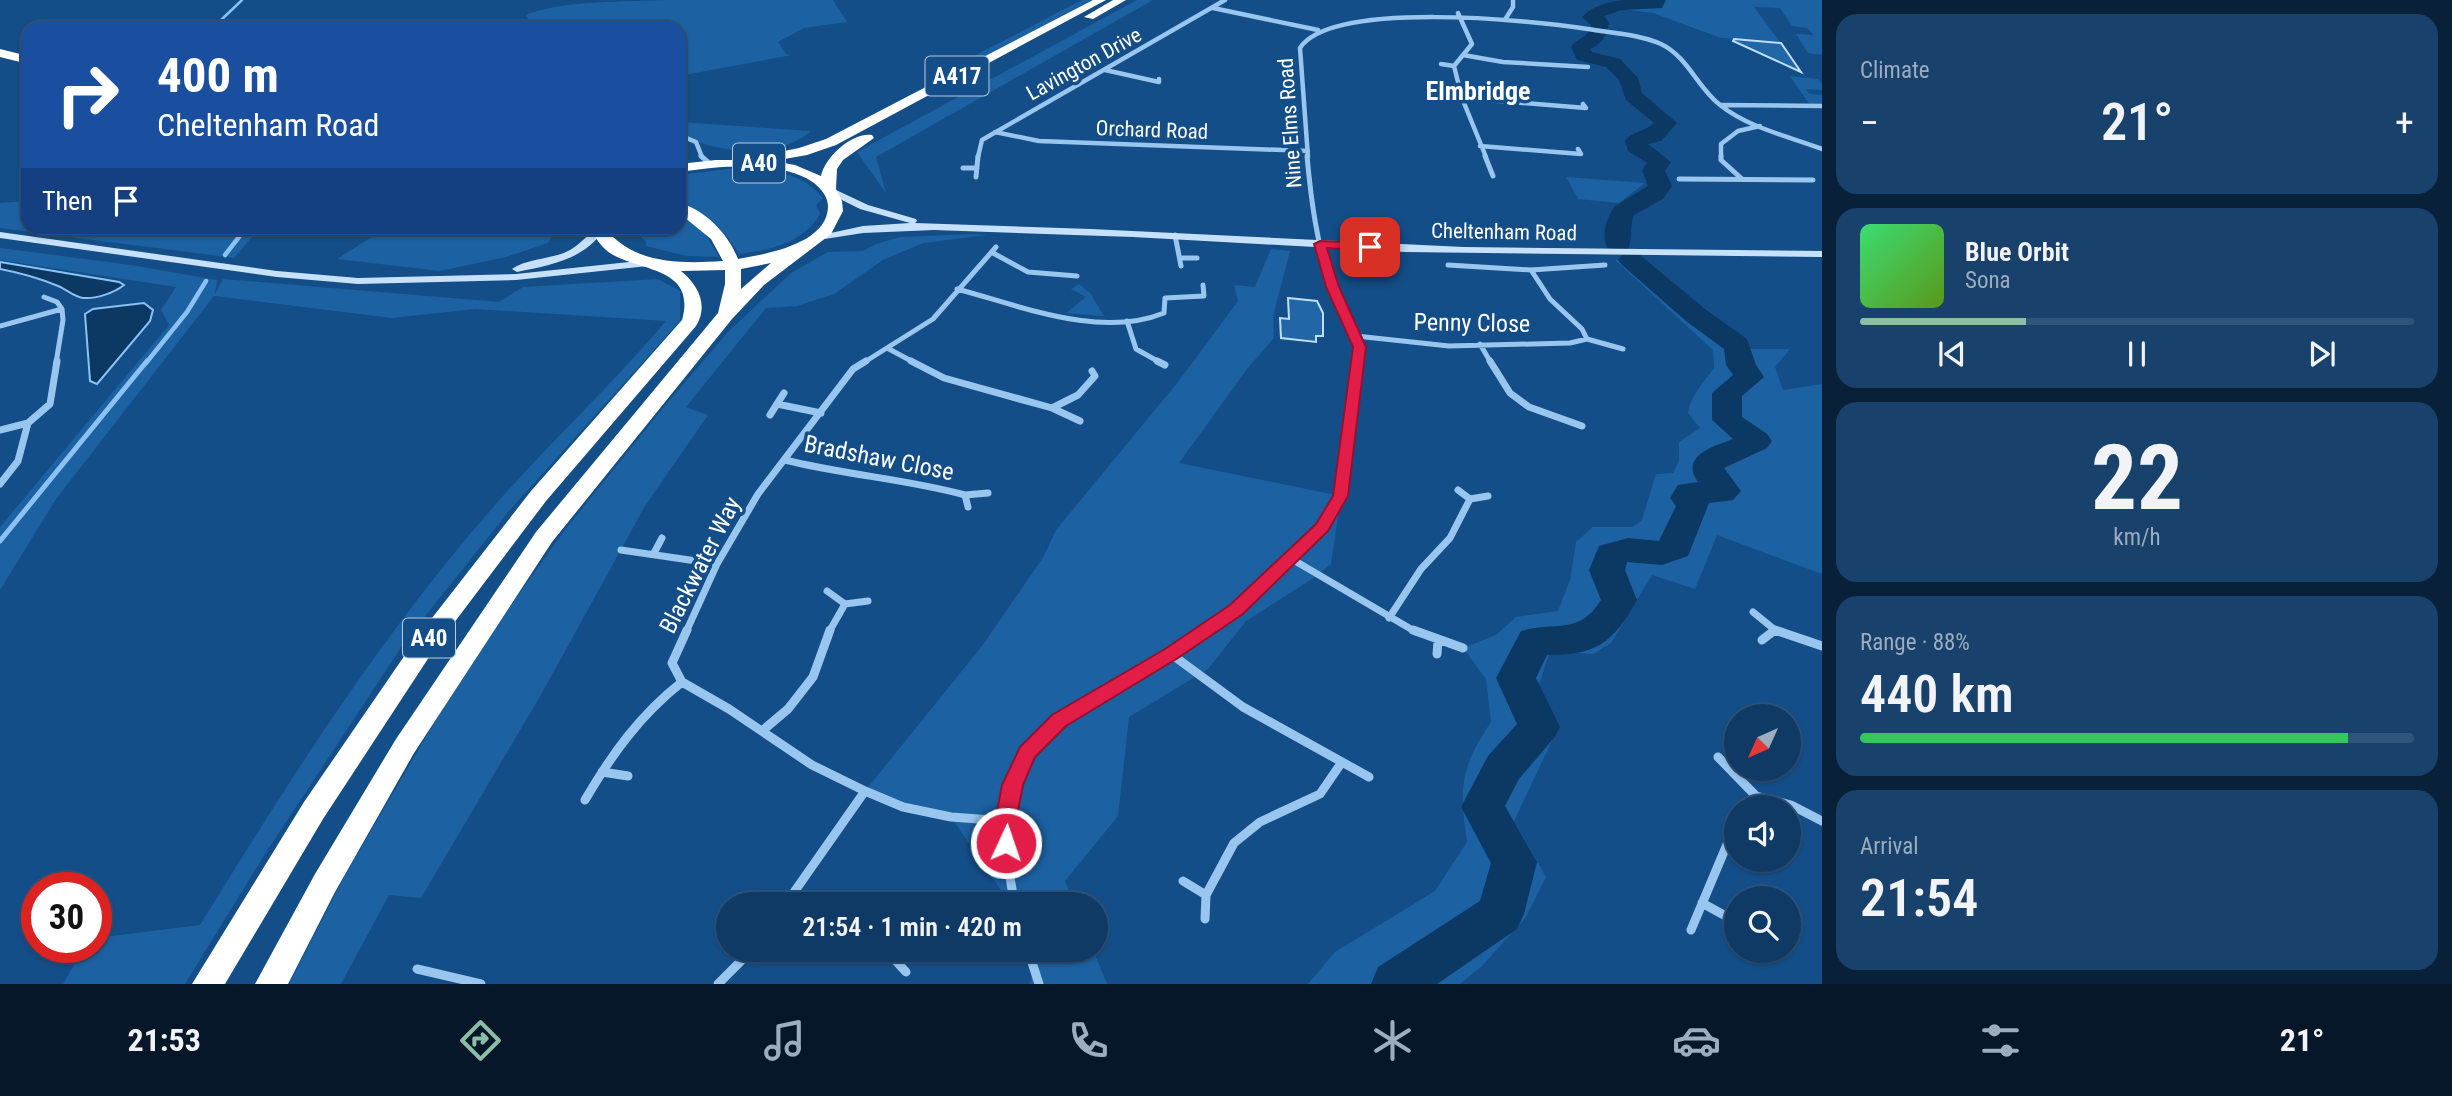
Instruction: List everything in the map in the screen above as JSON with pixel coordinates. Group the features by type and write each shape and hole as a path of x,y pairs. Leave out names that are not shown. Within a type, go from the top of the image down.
{"highway":[{"name":"A417","path":"737,162 791,154 831,142 1101,0"},
{"name":"A417","path":"830,189 827,177 830,165 857,144 1121,0"},
{"path":"0,41 21,46"},
{"path":"0,53 21,58"},
{"name":"A40","path":"271,984 325,883 405,746 544,537 726,315 758,281 816,239 829,226 836,210 830,189 819,181 792,170 737,162 686,167"},
{"name":"A40","path":"686,211 706,224 722,241 731,264 734,279 726,315"},
{"name":"A40","path":"208,984 267,883 354,746 449,610 589,436 691,320 692,296 687,285 675,273 619,251 603,235"},
{"name":"A40","path":"655,265 731,264 798,250"}],"main road":[{"name":"Cheltenham Road","path":"830,189 864,207 933,225"},
{"name":"Cheltenham Road","path":"816,239 864,229 933,225 1320,244 1603,254 1822,254"},
{"path":"0,235 307,277 385,281 516,277 655,265"},
{"path":"485,276 568,254 594,239 595,235"}],"street":[{"name":"Lavington Drive","path":"976,177 979,145 995,132 1225,0"},
{"path":"1506,18 1513,7 1513,0"},
{"path":"1213,8 1318,30"},
{"path":"1421,10 1506,18 1660,44 1676,52 1719,105 1761,126 1822,149"},
{"path":"1454,66 1472,44 1458,13"},
{"name":"Nine Elms Road","path":"1353,16 1318,30 1303,41 1300,48 1310,192 1320,244 1332,287 1356,336"},
{"path":"1463,55 1503,62 1588,67"},
{"path":"1572,61 1575,66"},
{"path":"1441,64 1454,66"},
{"path":"1454,66 1462,98 1493,176"},
{"path":"1104,70 1159,82"},
{"path":"1462,98 1586,108"},
{"path":"1719,105 1822,106"},
{"path":"1743,180 1721,160 1721,144 1738,131 1761,126"},
{"name":"Orchard Road","path":"995,132 1039,141 1308,151"},
{"path":"686,138 696,142 702,157 709,163"},
{"path":"1480,146 1581,154"},
{"path":"963,168 977,168"},
{"path":"1679,179 1813,180"},
{"path":"1175,235 1181,266"},
{"name":"Blackwater Way","path":"682,682 672,663 717,564 758,494 853,369 889,349 933,319 957,289 995,250 1028,272 1077,276"},
{"path":"1180,258 1197,258"},
{"path":"1448,265 1531,270 1605,265"},
{"name":"Penny Close","path":"1461,266 1464,274"},
{"name":"Penny Close","path":"1531,270 1550,299 1582,328 1587,339"},
{"path":"957,289 1068,318 1127,321 1157,318 1164,313 1166,298 1203,296 1203,285"},
{"path":"0,430 28,423 50,404 63,320 62,309 57,302 44,297"},
{"path":"0,326 62,309"},
{"path":"1127,321 1136,349 1165,365"},
{"path":"1012,892 1007,865 1006,821 1012,785 1027,752 1059,720 1171,654 1237,610 1323,527 1340,496 1359,363 1356,336"},
{"name":"Penny Close","path":"1356,336 1449,346 1570,343 1587,339 1623,349"},
{"path":"1480,344 1510,393 1529,407 1582,426"},
{"path":"889,349 944,378 1052,408 1080,421"},
{"path":"1052,408 1078,395 1095,376 1092,371"},
{"path":"770,415 784,393"},
{"path":"777,404 821,413"},
{"path":"1558,416 1564,408"},
{"path":"0,484 18,461 28,423"},
{"name":"Bradshaw Close","path":"785,460 837,474 919,483 965,495 988,493"},
{"path":"1458,490 1470,499 1488,496"},
{"name":"Bradshaw Close","path":"965,495 968,508"},
{"path":"1389,618 1421,569 1450,538 1470,499"},
{"path":"654,553 662,538"},
{"path":"621,550 717,564"},
{"path":"1290,558 1389,618 1438,641 1463,648"},
{"path":"827,591 845,604 869,601"},
{"path":"762,731 788,709 813,677 829,631 845,604"},
{"path":"1754,612 1775,630 1822,646"},
{"path":"1762,640 1775,630"},
{"path":"1437,654 1438,641"},
{"path":"1171,654 1243,707 1369,778"},
{"path":"585,800 619,742 649,707 682,682 813,765 865,791 903,807 951,817 1006,821"},
{"path":"1718,757 1755,795"},
{"path":"1205,919 1206,895 1234,843 1260,822 1320,794 1342,762"},
{"path":"601,772 628,776"},
{"path":"793,892 865,791"},
{"path":"1801,810 1822,821"},
{"path":"1691,930 1724,851"},
{"path":"1183,881 1206,895"},
{"path":"1702,902 1724,915"},
{"path":"718,984 740,962"},
{"path":"897,962 906,972"},
{"path":"1032,962 1039,984"},
{"path":"417,969 481,984"}],"shaded area":[{"path":"833,0 847,22 804,28 778,42 786,54 792,55 686,75 686,21 529,21 526,15 576,4"},
{"path":"1082,0 1092,0 953,73 943,72"},
{"path":"1137,0 1153,0 876,157 886,193 857,152"},
{"path":"1658,0 1822,0 1822,55 1808,53 1796,34 1814,35 1807,28 1792,26 1780,8 1754,7 1780,42 1721,38 1653,13 1608,7 1656,4"},
{"path":"1790,76 1818,79 1822,90 1806,89 1809,94 1822,95 1822,106 1810,105"},
{"path":"686,122 811,131 797,141 764,150 729,149 686,138"},
{"path":"736,168 783,173 815,189 823,198 816,205 820,214 805,232 785,243 739,254 714,223 686,205 686,174"},
{"path":"1566,177 1645,183 1619,203 1578,199"},
{"path":"21,202 21,231 0,228 0,203"},
{"path":"686,219 704,232 719,257 687,256 646,246 646,241 638,235 686,235"},
{"path":"55,235 254,235 234,258"},
{"path":"375,235 553,235 548,243 506,257 440,271 337,259"},
{"path":"987,235 923,243 883,260 834,294 797,306 766,308 686,407 708,415 645,506 542,693 421,898 389,895 341,984 289,984 344,877 468,665 564,531 729,331 791,273 828,252 863,251 900,237"},
{"path":"0,248 131,265 217,280 215,294 223,279 499,302 523,287 658,279 680,291 680,321 509,511 406,640 263,857 185,984 63,984 75,963 112,963 112,936 200,925 339,708 414,604 496,504 666,321 475,309 392,318 214,296 56,499 0,590 0,527 169,325 161,310 176,287 0,260"},
{"path":"1271,249 1290,251 1273,316 1274,338 1247,369 1179,463 1341,496 1331,564 1246,621 1208,669 1129,717 1118,816 1065,881 1070,892 1002,892 951,817 865,791 982,646 1044,556 1056,530 1178,382 1238,301 1234,285 1255,287"},
{"path":"1615,260 1642,260 1749,349 1790,349 1775,367 1783,390 1822,384 1822,574 1717,535 1695,589 1652,575 1611,643 1593,654 1550,651 1538,688 1558,728 1514,821 1546,877 1526,917 1482,966 1460,984 1308,984 1335,952 1435,891 1467,842 1463,807 1464,779 1473,753 1491,722 1486,679 1463,648 1496,635 1516,617 1558,611 1570,580 1576,542 1593,527 1632,527 1642,520 1656,474 1673,473 1679,461 1679,442 1700,428 1688,413 1689,407 1694,395 1714,368 1713,350"},
{"path":"0,262 124,285 105,295 83,298 44,281 0,269"},
{"path":"1079,284 1090,293 1104,316 1066,313 1086,297 1071,289"},
{"path":"144,303 153,310 150,321 97,384 90,381 85,314 93,309"},
{"path":"1032,962 1098,962 1107,984 1030,984"}],"building":[{"path":"1733,41 1781,43 1801,72"},
{"path":"1288,298 1317,301 1323,313 1323,336 1316,336 1316,342 1281,338 1280,318 1289,319"}],"waterway":[{"path":"220,21 242,0"},
{"path":"1599,29 1600,23 1591,17 1598,12 1622,5 1656,4 1658,0"},
{"path":"1596,34 1593,41 1580,47 1584,56 1613,63 1628,78 1633,96 1667,123 1653,136 1636,141 1636,146 1660,162 1653,170 1660,186 1655,194 1623,211 1617,227 1618,246"},
{"path":"225,255 241,235"},
{"path":"1396,984 1500,914 1514,862 1483,807 1503,768 1539,727 1516,678 1535,641 1577,641 1608,619 1619,600 1607,570 1611,554 1628,550 1662,553 1676,548 1679,533 1693,505 1687,498 1690,492 1724,491 1708,473 1708,465 1724,454 1756,441 1727,420 1727,393 1749,377 1741,365 1737,345 1696,315 1631,260"},
{"path":"146,363 187,312 206,281"},
{"path":"0,541 147,361"}],"district":[{"name":"Elmbridge","path":"1478,91"}],"route":[{"path":"1006,843 1006,821 1012,785 1027,752 1059,720 1171,654 1237,610 1323,527 1340,496 1359,347 1332,287 1320,244 1370,247"}]}
